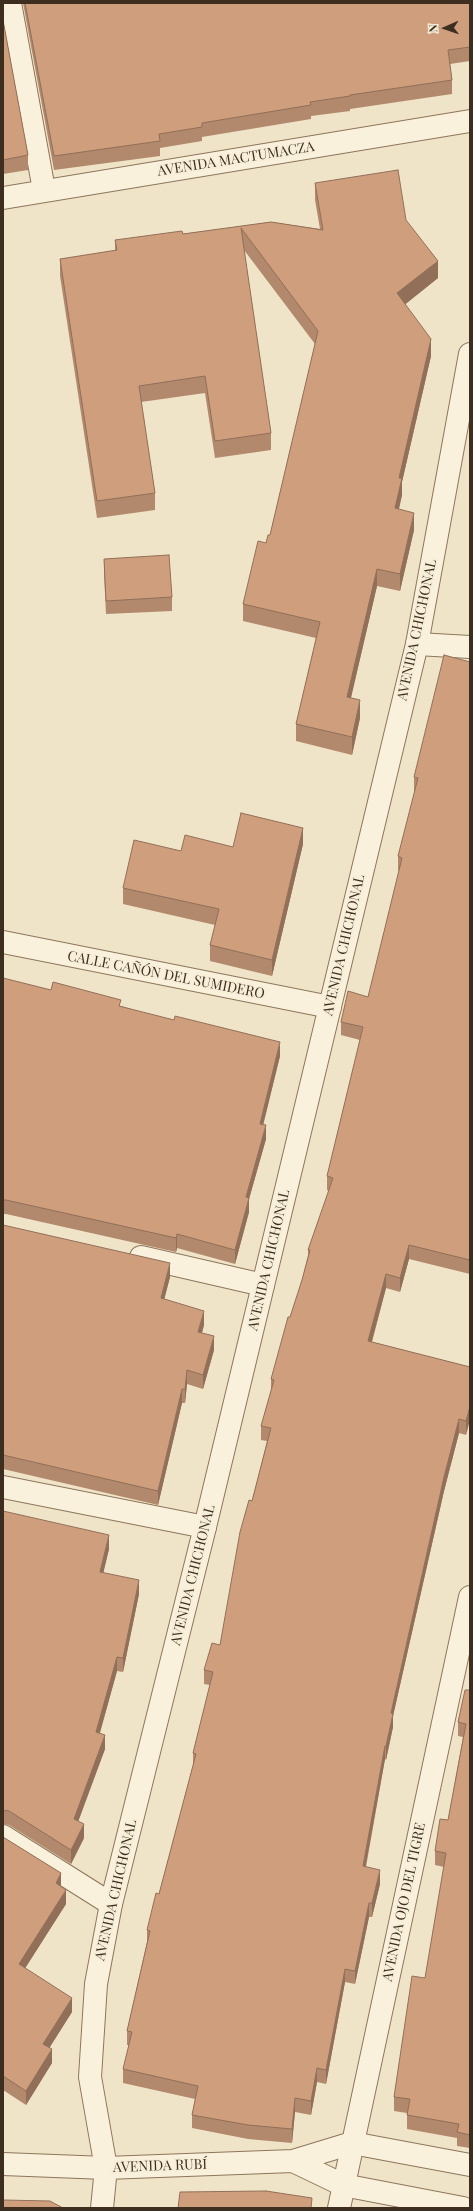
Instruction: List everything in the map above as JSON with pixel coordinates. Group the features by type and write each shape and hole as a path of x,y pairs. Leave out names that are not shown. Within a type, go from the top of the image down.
{"street":[{"path":"10,3 44,190"},
{"name":"AVENIDA MACTUMACZA","path":"3,198 44,190 470,122"},
{"name":"AVENIDA CHICHONAL","path":"102,2208 106,2168 90,2077 96,1984 111,1904 205,1527 416,644 470,354"},
{"path":"416,644 470,647"},
{"name":"CALLE CAÑÓN DEL SUMIDERO","path":"3,942 330,1007"},
{"path":"118,1252 263,1285"},
{"path":"3,1487 205,1527"},
{"name":"AVENIDA OJO DEL TIGRE","path":"339,2208 470,1597"},
{"path":"3,1836 111,1904"},
{"name":"AVENIDA RUBÍ","path":"3,2164 106,2168 292,2161 352,2143 470,2165"},
{"path":"3,2148 27,2165"},
{"name":"AVENIDA RUBÍ","path":"292,2161 343,2185 462,2208"}],"building":[{"path":"25,3 470,3 470,47 448,50 452,80 350,95 310,102 311,105 202,123 202,127 159,134 160,141 54,156"},
{"path":"3,20 28,155 3,160"},
{"path":"398,170 406,220 438,261 397,293 431,339 399,478 402,478 395,508 414,513 400,574 377,569 347,697 360,700 352,737 296,724 320,622 243,604 258,541 266,543 268,535 270,535 318,331 241,228 271,433 215,441 205,376 139,386 155,493 97,501 60,259 117,250 115,240 182,231 183,234 271,222 323,230 315,183"},
{"path":"169,555 172,597 106,601 104,559"},
{"path":"444,655 470,662 470,1260 409,1245 400,1278 386,1274 368,1341 470,1367 470,1406 466,1421 459,1419 444,1477 391,1713 393,1714 385,1746 363,1866 380,1870 372,1903 369,1903 355,1971 345,1969 326,2070 317,2068 311,2101 295,2098 292,2129 248,2125 192,2115 198,2086 123,2069 132,2032 127,2031 150,1931 147,1930 156,1893 159,1894 196,1754 193,1753 213,1672 204,1670 212,1643 220,1645 240,1532 249,1500 252,1501 271,1428 261,1426 274,1380 271,1379 288,1317 290,1317 302,1280 310,1250 308,1250 333,1178 327,1176 363,1027 341,1022 348,991 368,997 402,858 398,856 418,778 414,777"},
{"path":"241,813 303,828 272,960 210,945 219,909 123,888 134,840 181,851 185,835 233,847"},
{"path":"3,978 51,990 53,982 121,1000 119,1006 174,1020 175,1016 280,1042 260,1124 266,1125 246,1197 249,1198 235,1250 177,1234 176,1238 3,1200"},
{"path":"3,1225 170,1263 161,1298 204,1311 198,1332 214,1336 203,1375 187,1370 185,1389 182,1389 158,1491 3,1455"},
{"path":"3,1511 109,1535 100,1572 139,1580 123,1658 117,1657 96,1732 105,1735 74,1819 84,1824 71,1850 9,1811 3,1810"},
{"path":"465,1690 470,1690 470,2135 457,2132 459,2124 407,2115 410,2099 394,2097 412,1976 425,1978 446,1853 435,1851 440,1819 448,1820 466,1724 458,1722"},
{"path":"3,1837 61,1873 56,1883 66,1890 19,1964 72,1998 43,2044 52,2049 26,2091 3,2076"},
{"path":"266,2191 312,2198 311,2208 178,2208 180,2192"},
{"path":"3,2200 50,2201 63,2208 3,2208"}]}
